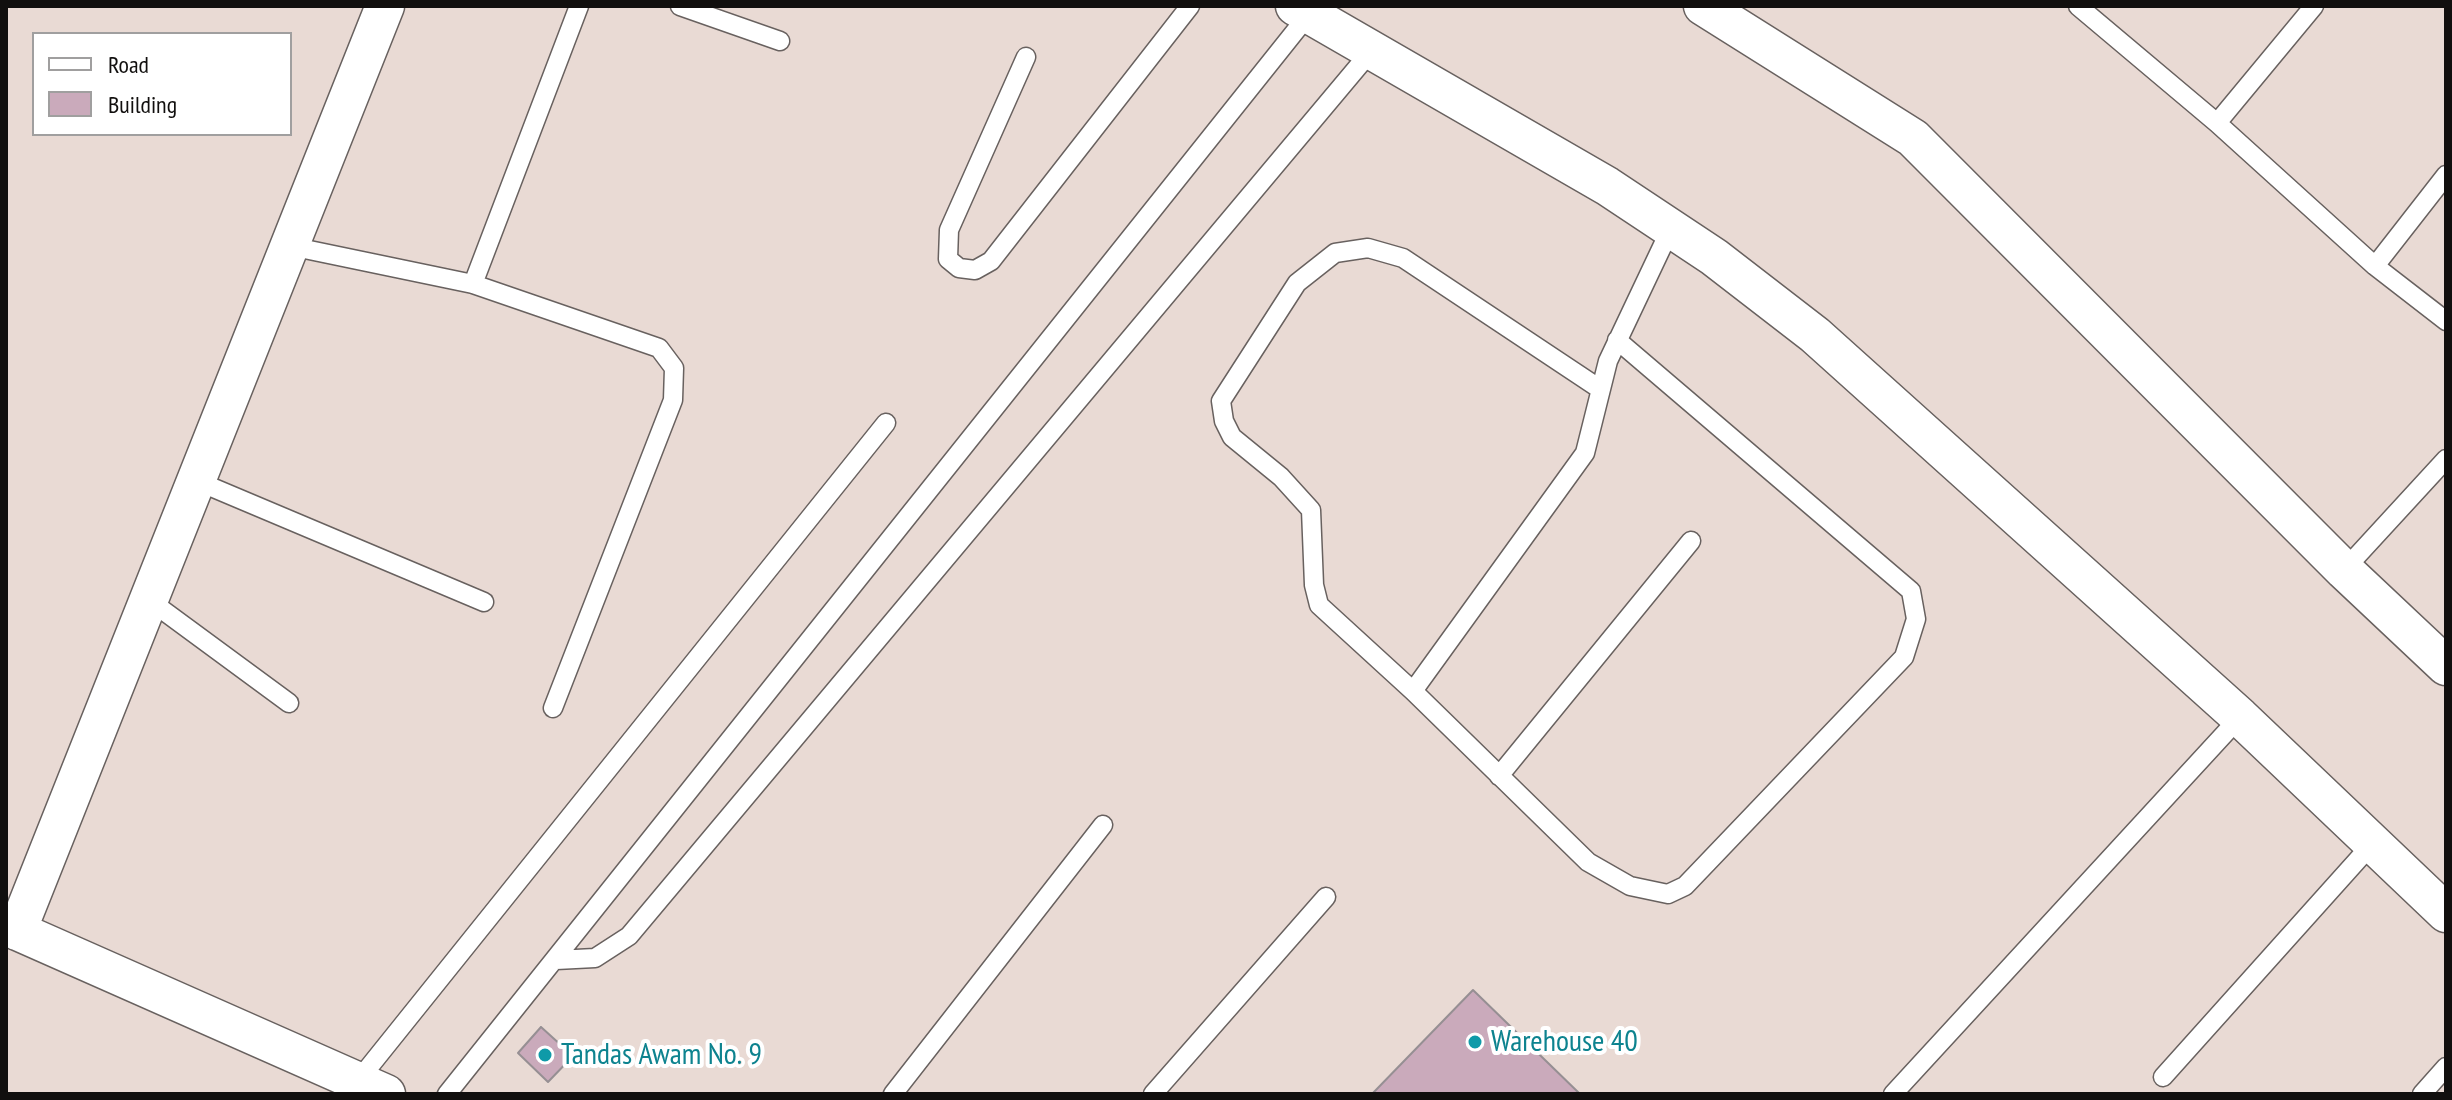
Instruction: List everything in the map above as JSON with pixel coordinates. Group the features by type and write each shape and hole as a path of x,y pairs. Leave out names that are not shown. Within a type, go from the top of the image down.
{"street":[{"path":"371,1088 12,929 149,600 385,6"},
{"path":"1703,6 1913,138 2344,570 2446,666"},
{"path":"1302,10 1607,186 1714,257 1815,335 2240,717 2446,913"}],"lane":[{"path":"473,284 579,6"},
{"path":"680,6 780,41"},
{"path":"1026,57 949,230 948,259 959,268 975,270 991,261 1190,6"},
{"path":"2078,6 2217,123 2375,266 2446,321"},
{"path":"2217,123 2314,6"},
{"path":"447,1094 556,960 1302,10"},
{"path":"556,960 595,958 629,936 1372,50"},
{"path":"2375,266 2446,175"},
{"path":"1413,691 1585,453 1608,361 1671,228"},
{"path":"290,246 473,284 659,348 674,368 673,400 553,708"},
{"path":"1600,389 1403,258 1368,248 1335,253 1297,283 1221,401 1224,421 1232,437 1281,477 1311,510 1314,585 1319,605 1413,691 1588,862 1630,886 1668,894 1685,886 1904,657 1916,619 1911,591 1617,340"},
{"path":"371,1088 886,423"},
{"path":"2344,570 2446,459"},
{"path":"197,481 484,602"},
{"path":"1499,776 1691,541"},
{"path":"149,600 289,703"},
{"path":"1893,1094 2240,717"},
{"path":"893,1094 1103,825"},
{"path":"2163,1077 2372,844"},
{"path":"1153,1094 1326,897"},
{"path":"2422,1094 2446,1067"}],"shaded area":[{"path":"6,6 2446,6 2446,1094 6,1094"}],"building":[{"name":"Warehouse 40","path":"1473,990 1580,1094 1372,1094"},
{"name":"Tandas Awam No. 9","path":"541,1027 573,1056 548,1082 518,1053"}],"place":[{"name":"Warehouse 40","path":"1475,1042"},
{"name":"Tandas Awam No. 9","path":"545,1055"}]}
